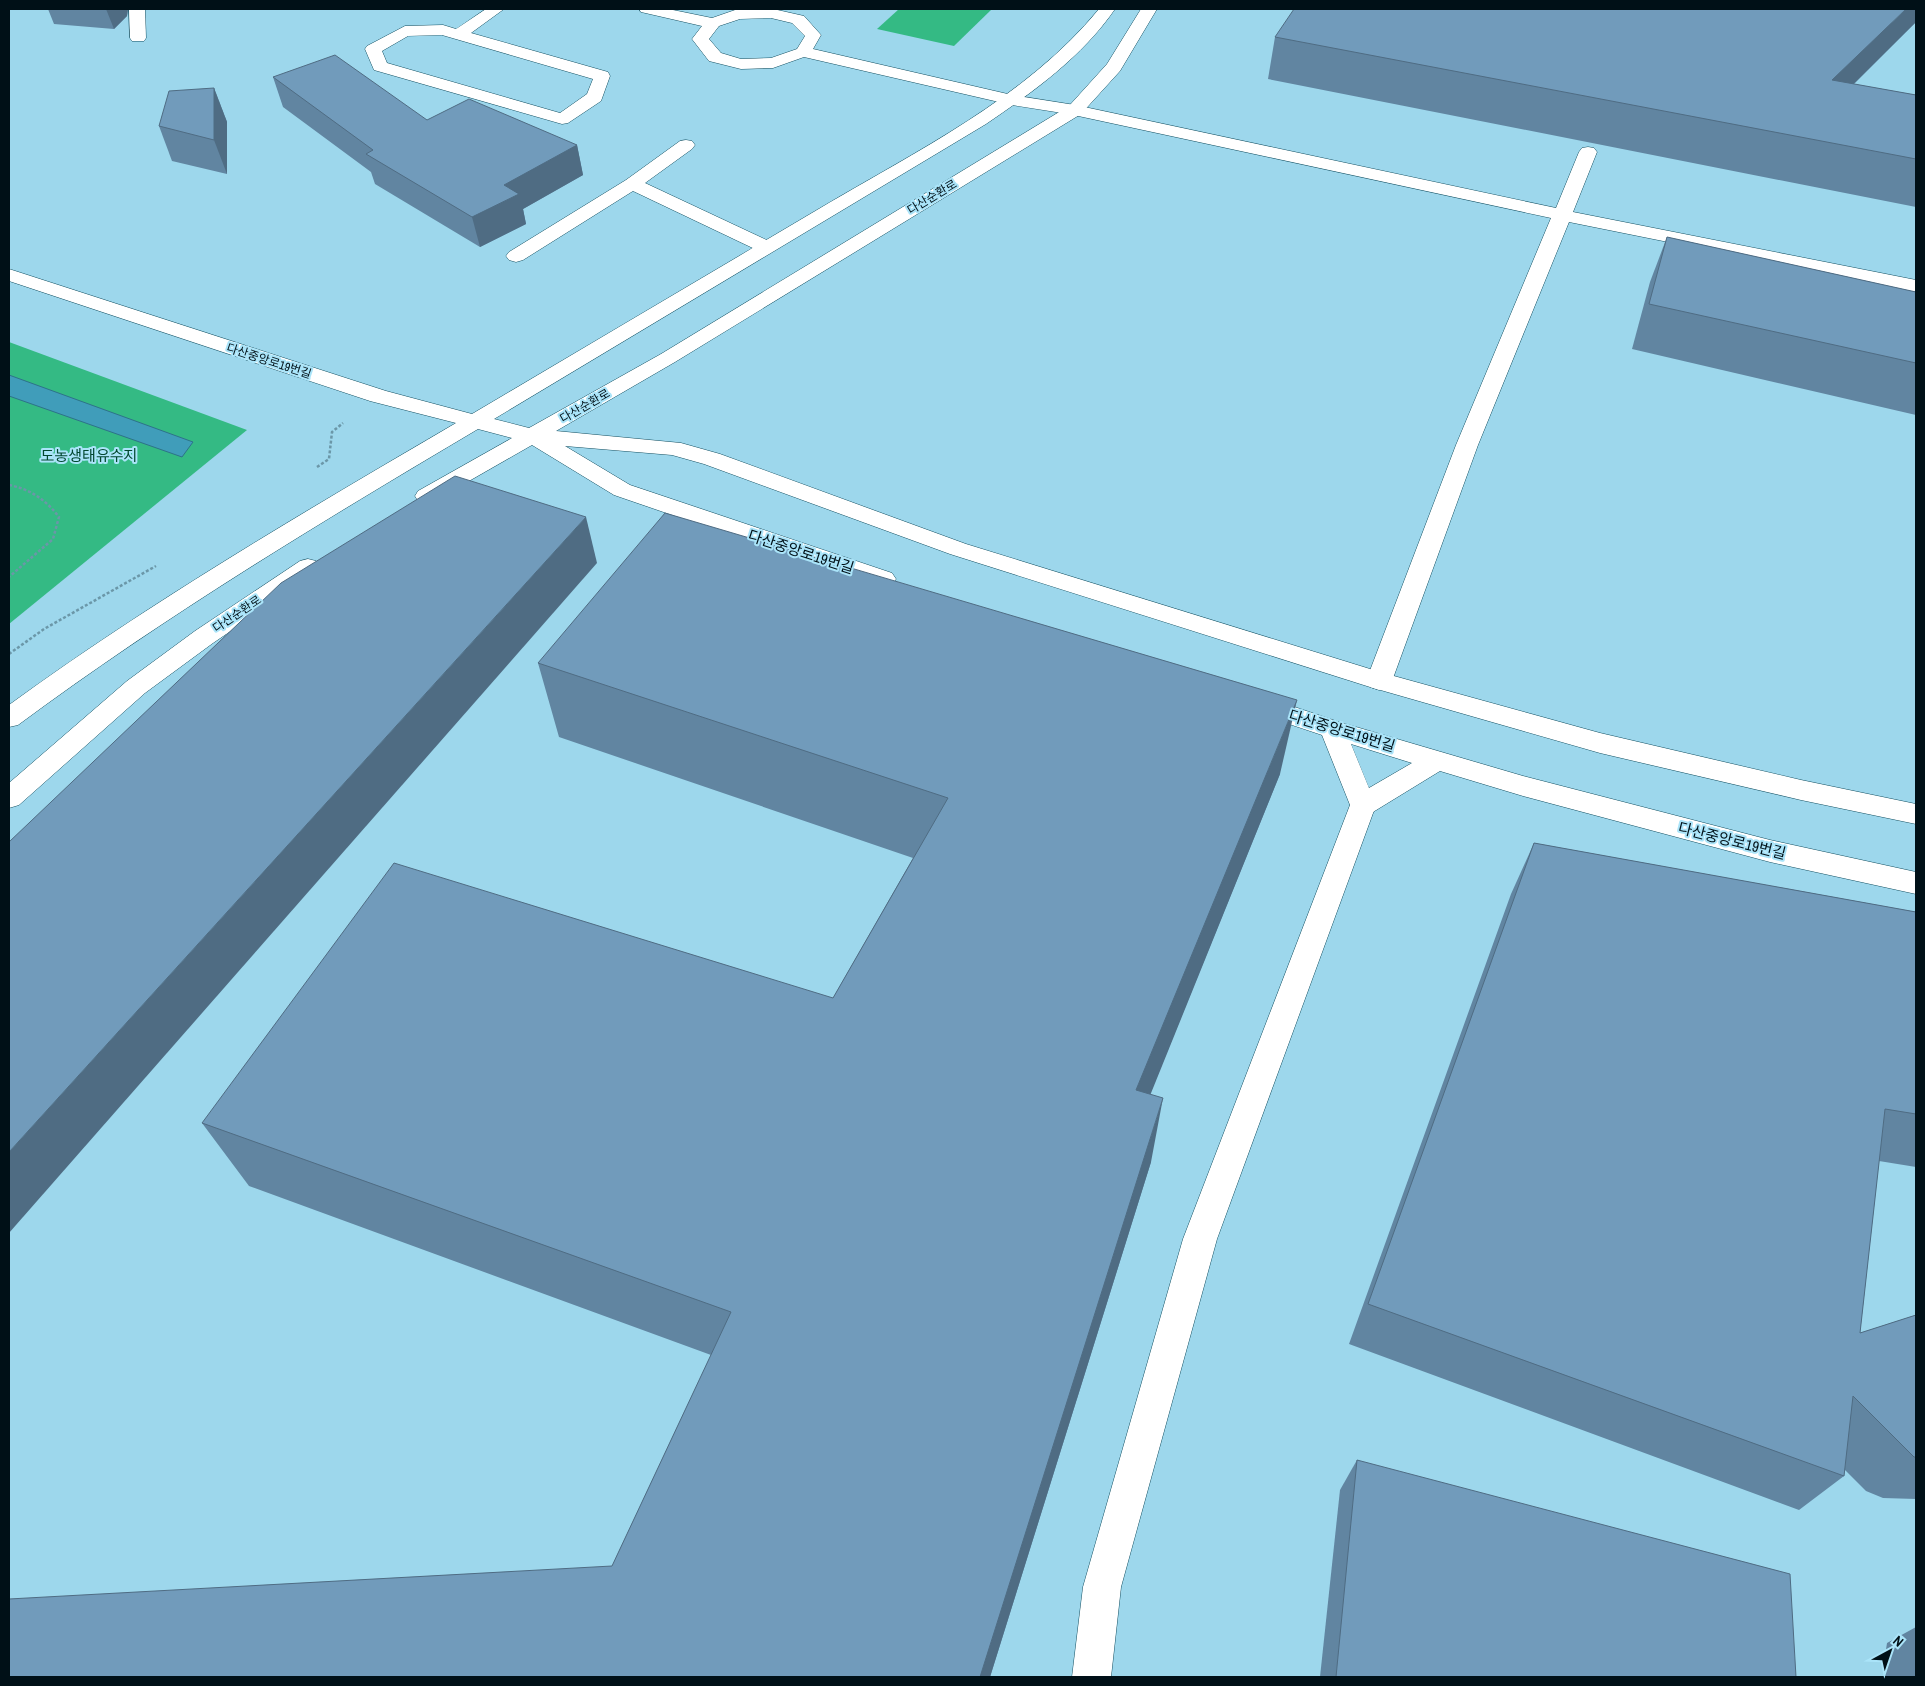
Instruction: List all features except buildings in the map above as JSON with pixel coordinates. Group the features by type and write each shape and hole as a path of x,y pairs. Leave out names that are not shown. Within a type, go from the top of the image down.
{"street":[{"path":"137,9 138,38"},
{"path":"458,35 496,9"},
{"path":"647,9 713,23"},
{"path":"9,718 120,638 206,582 375,479 959,134 1012,100 1064,57 1107,9"},
{"name":"다산순환로","path":"406,507 668,358 1075,110 1114,67 1149,9"},
{"path":"803,52 813,35 798,19 773,11 738,14 713,23 700,39 715,58 741,64 773,63 803,52 1012,100 1075,110 1562,215 1916,286"},
{"path":"443,30 458,35 602,76 594,97 562,119 380,66 373,49 405,31 443,30"},
{"path":"516,256 632,184 686,145"},
{"path":"1380,681 1467,445 1588,152"},
{"path":"632,184 766,247"},
{"name":"다산중앙로19번길","path":"9,275 378,396 477,420 532,436 674,448 712,459 958,549 1380,681 1600,743 1801,790 1916,814"},
{"name":"다산중앙로19번길","path":"532,436 622,490 906,587"},
{"name":"다산순환로","path":"9,798 136,687 204,636 324,558"},
{"name":"다산중앙로19번길","path":"1238,697 1332,728 1533,789 1770,851 1916,883"},
{"path":"1332,728 1363,805"},
{"path":"1091,1677 1102,1587 1200,1239 1363,805 1437,760"}],"path":[{"path":"313,470 328,460 332,432 378,396"},
{"path":"9,485 20,486 48,503 59,517 53,539 9,576"},
{"path":"9,654 44,629 157,566"}],"green space":[{"path":"899,9 992,9 954,46 877,29"},
{"name":"도농생태유수지","path":"9,342 247,430 9,624"}],"water":[{"path":"9,375 193,442 182,457 9,396"}]}
